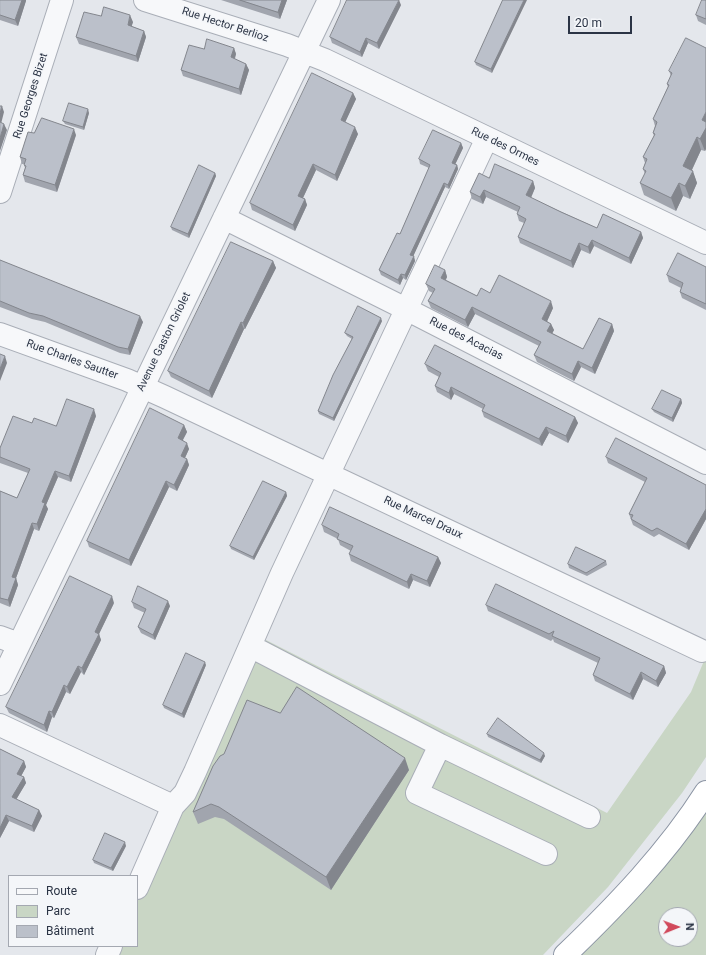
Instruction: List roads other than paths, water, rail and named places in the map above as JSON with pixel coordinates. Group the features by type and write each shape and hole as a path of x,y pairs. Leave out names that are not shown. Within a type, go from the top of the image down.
{"highway":[{"path":"565,955 601,919 644,871 684,824 706,792"}],"street":[{"name":"Rue Georges Bizet","path":"0,192 62,0"},
{"name":"Rue Hector Berlioz","path":"145,0 186,6 304,51"},
{"name":"Avenue Gaston Griolet","path":"0,684 9,640 143,388 329,0"},
{"name":"Rue des Ormes","path":"304,51 706,243"},
{"path":"138,886 173,806 189,785 250,646 329,473 487,138"},
{"name":"Rue des Acacias","path":"224,218 406,309 706,463"},
{"name":"Rue Charles Sautter","path":"0,334 143,388"},
{"name":"Rue Marcel Draux","path":"143,388 329,473 702,651"},
{"path":"250,646 440,745 589,817"},
{"path":"0,725 173,806"},
{"path":"440,745 417,793 546,854"}]}
